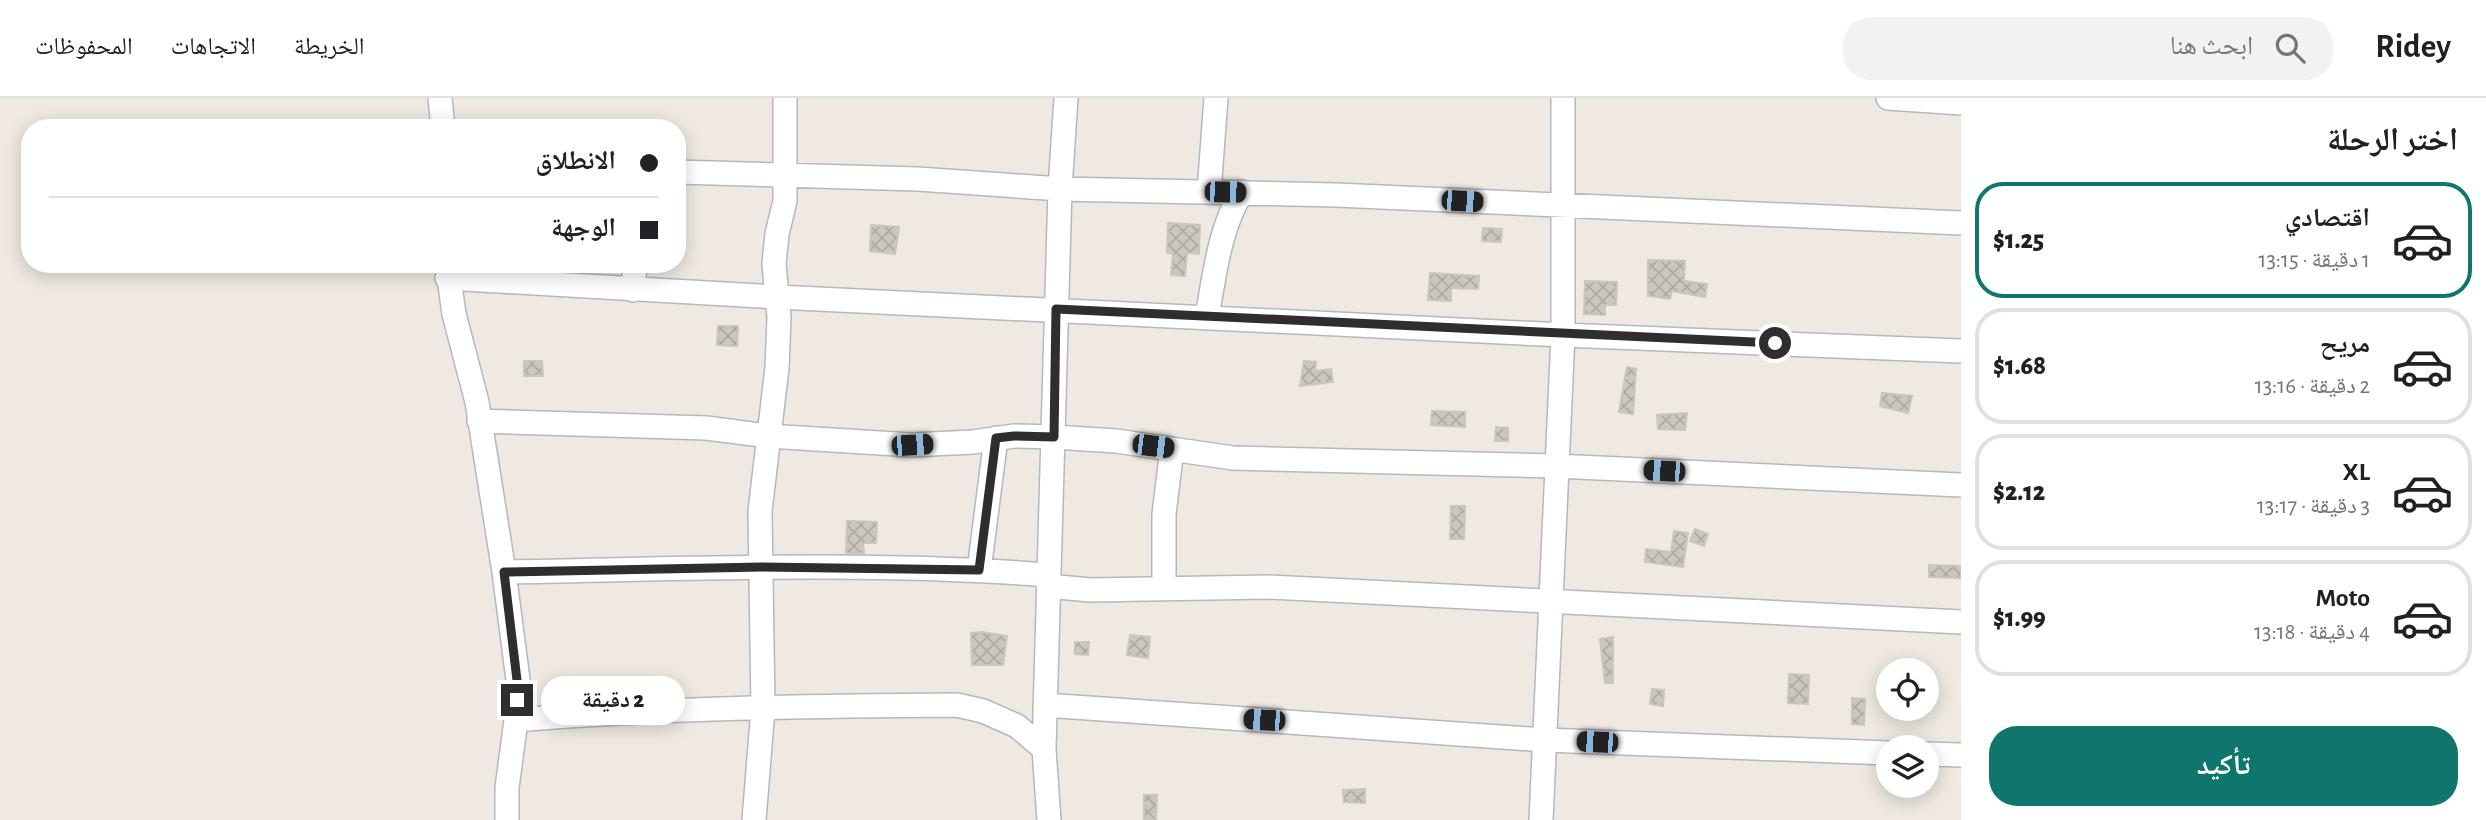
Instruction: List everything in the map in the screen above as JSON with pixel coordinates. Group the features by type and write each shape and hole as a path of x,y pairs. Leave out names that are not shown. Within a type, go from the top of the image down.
{"street":[{"path":"440,98 442,119"},
{"path":"754,820 763,709 761,511 779,317 774,264 787,175 785,98"},
{"path":"1209,192 1216,98"},
{"path":"1541,820 1563,335 1563,98"},
{"path":"1888,98 1961,103"},
{"path":"1049,820 1044,749 1056,309 1060,189 1069,100"},
{"path":"686,172 918,179 1060,189 1336,195 1961,223"},
{"path":"1207,316 1222,234 1231,210 1242,192"},
{"path":"447,273 479,421 504,572 517,680 516,720 507,788 506,820"},
{"path":"467,273 633,290 1563,335 1961,351"},
{"path":"633,290 634,273"},
{"path":"479,421 706,428 768,436 912,445 1014,436 1054,437 1116,441 1233,458 1556,466 1961,485"},
{"path":"979,570 996,438"},
{"path":"1164,588 1164,514 1172,449"},
{"path":"504,572 762,567 979,570 1090,590 1269,587 1961,622"},
{"path":"516,720 640,710 957,705 983,711 1017,726 1044,749"},
{"path":"1045,705 1545,740 1876,753"},
{"path":"1939,754 1961,755"}],"building":[{"path":"1168,223 1200,225 1199,254 1187,253 1185,276 1171,275 1173,254 1167,253"},
{"path":"871,225 899,227 895,254 870,251"},
{"path":"1483,228 1502,229 1501,242 1482,241"},
{"path":"1648,260 1685,261 1684,281 1707,284 1705,297 1672,291 1670,299 1648,296"},
{"path":"1430,273 1479,276 1478,289 1451,288 1451,301 1428,300"},
{"path":"1585,281 1617,282 1616,305 1605,305 1605,315 1584,314"},
{"path":"718,326 738,326 737,346 717,345"},
{"path":"524,361 542,361 543,376 524,376"},
{"path":"1304,361 1316,362 1315,371 1331,369 1333,382 1300,386"},
{"path":"1627,367 1636,369 1633,414 1619,412"},
{"path":"1882,393 1912,396 1908,413 1880,406"},
{"path":"1432,411 1465,412 1465,427 1431,425"},
{"path":"1687,413 1685,430 1658,429 1657,415"},
{"path":"1496,427 1508,428 1508,441 1495,441"},
{"path":"1451,506 1465,506 1464,539 1450,539"},
{"path":"847,521 877,522 876,543 863,543 864,553 846,553"},
{"path":"1695,529 1708,534 1704,546 1690,541"},
{"path":"1674,531 1688,533 1683,567 1645,562 1646,549 1671,552"},
{"path":"1929,565 1961,566 1961,578 1929,577"},
{"path":"971,633 1007,636 1003,665 972,665"},
{"path":"1130,635 1150,637 1148,658 1127,655"},
{"path":"1613,637 1613,683 1605,683 1600,639"},
{"path":"1075,642 1089,642 1088,655 1075,654"},
{"path":"1789,674 1809,675 1808,704 1788,703"},
{"path":"1652,689 1664,690 1663,706 1650,704"},
{"path":"1852,698 1865,699 1864,725 1852,724"},
{"path":"1365,789 1365,803 1344,802 1343,790"},
{"path":"1144,795 1157,795 1156,820 1144,820"}],"route":[{"path":"517,700 504,572 762,567 979,570 996,438 1054,437 1056,309 1775,343"}]}
